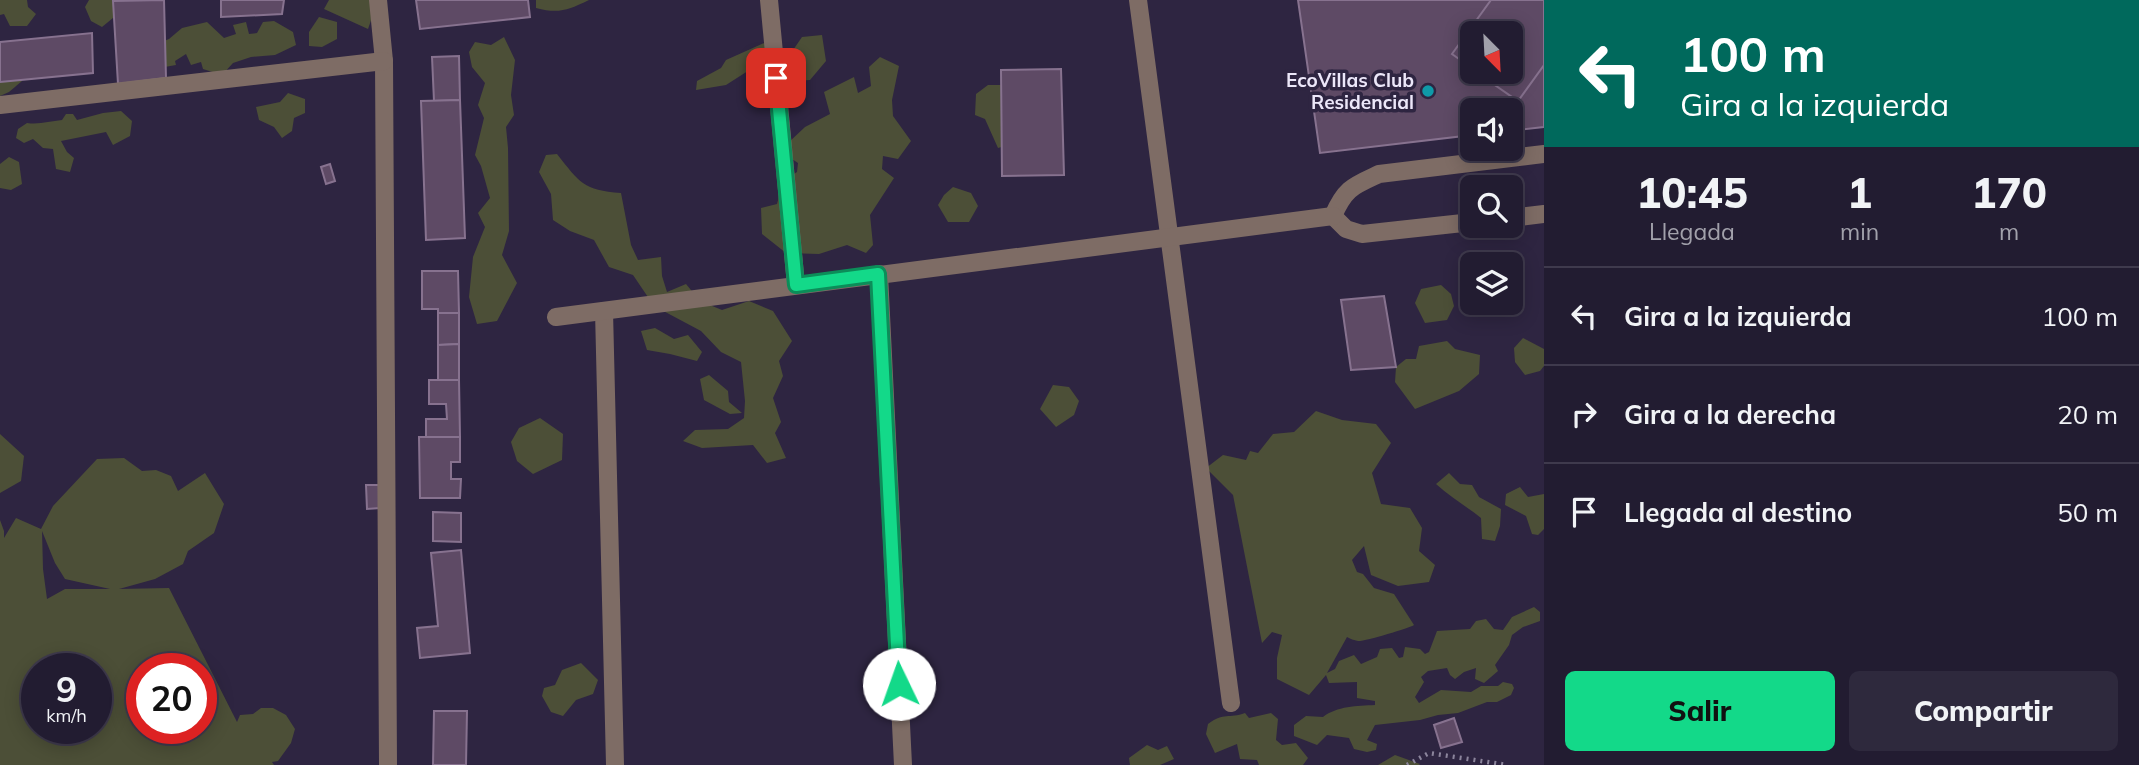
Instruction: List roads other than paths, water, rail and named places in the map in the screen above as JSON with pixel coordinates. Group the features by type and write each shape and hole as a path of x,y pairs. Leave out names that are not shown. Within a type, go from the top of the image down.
{"street":[{"path":"379,0 384,61 388,765"},
{"path":"769,0 796,285"},
{"path":"1138,0 1231,703"},
{"path":"0,105 384,61"},
{"path":"1333,216 1341,196 1379,174 1544,154"},
{"path":"1523,216 1544,214"},
{"path":"556,317 1333,216"},
{"path":"1333,216 1346,229 1362,234 1460,223"},
{"path":"878,274 903,765"},
{"path":"604,311 615,765"}],"place":[{"name":"EcoVillas Club Residencial","path":"1428,91"}]}
